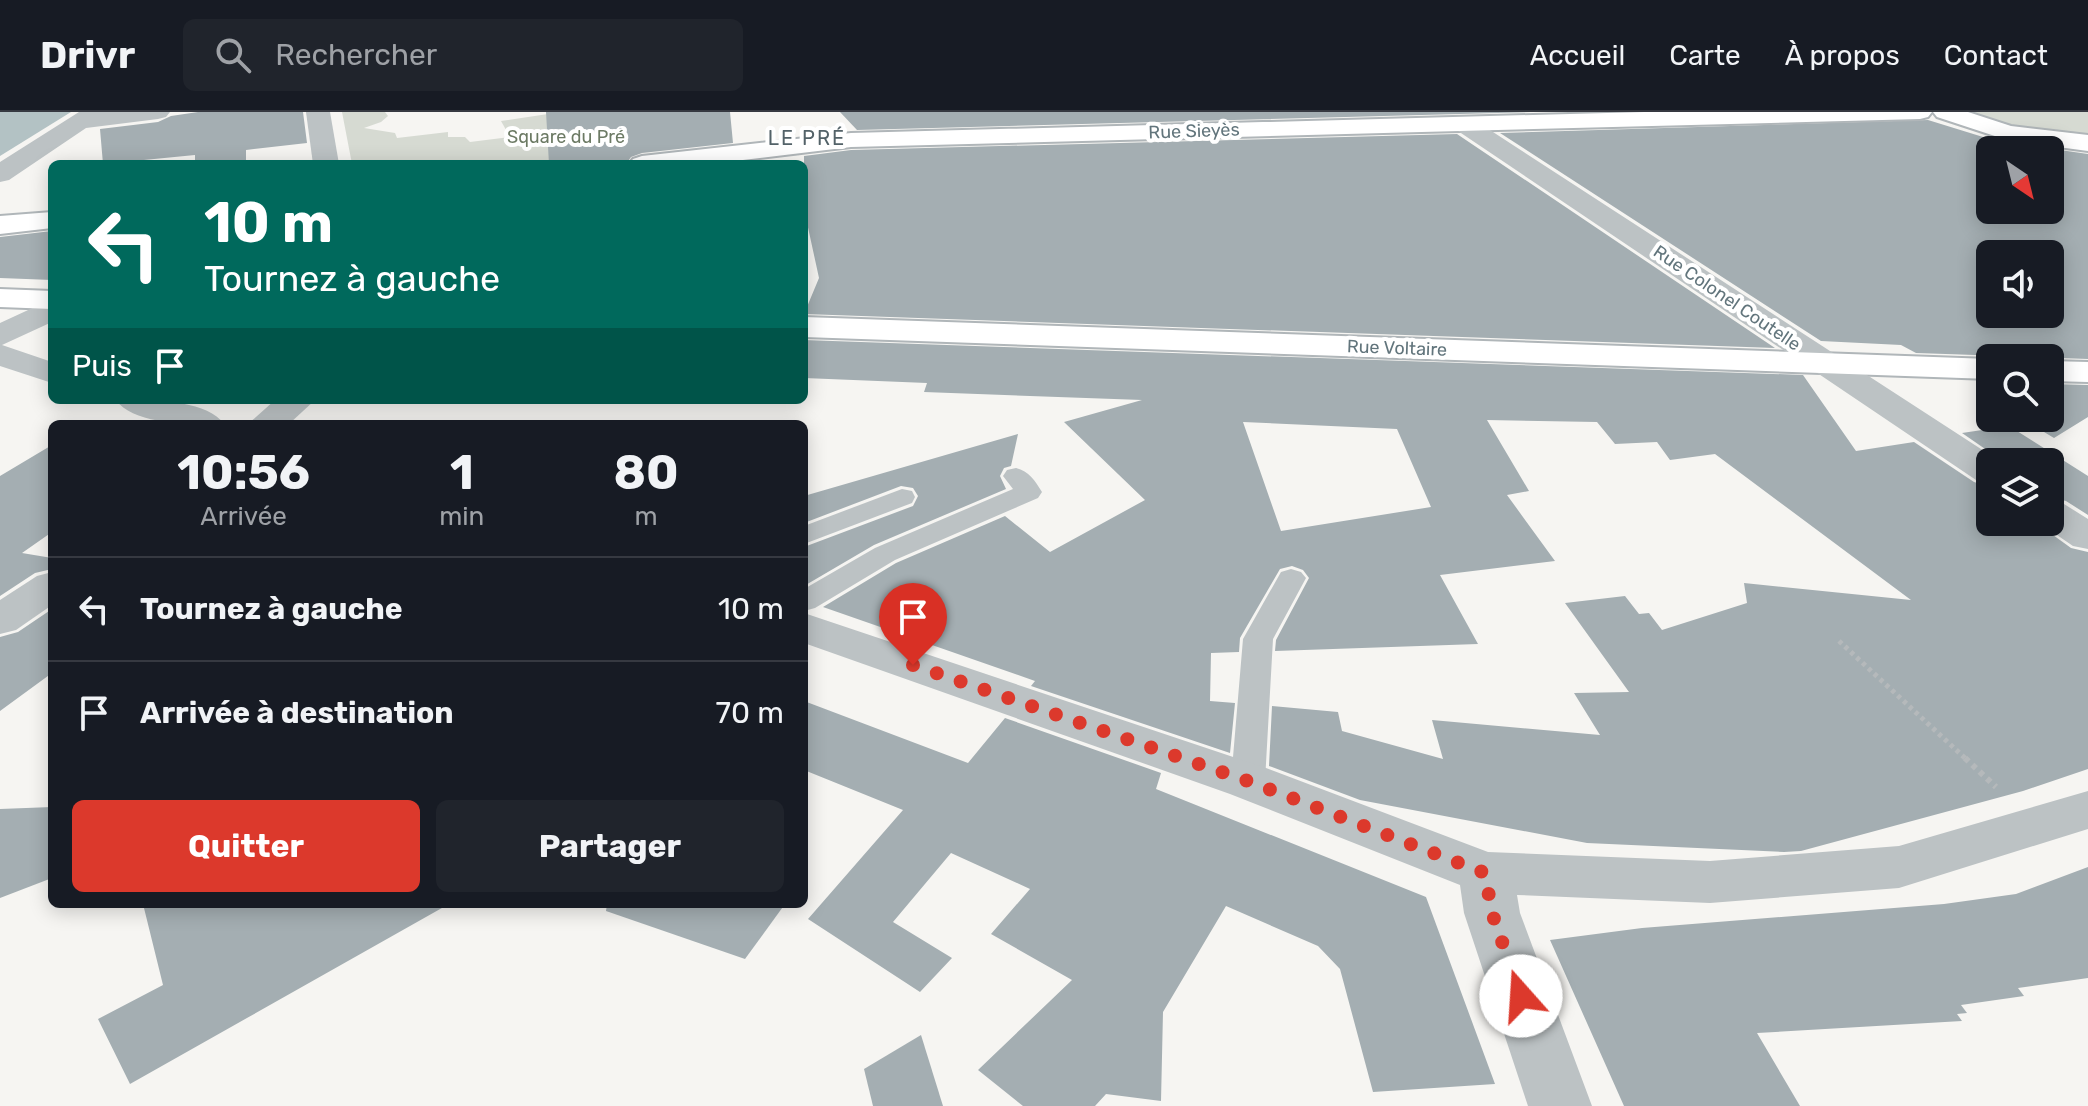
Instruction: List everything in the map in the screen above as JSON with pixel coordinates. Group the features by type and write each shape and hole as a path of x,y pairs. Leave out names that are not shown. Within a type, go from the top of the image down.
{"main road":[{"name":"Rue Sieyès","path":"677,160 851,140 1476,120 1920,112"},
{"path":"1945,112 2007,133 2088,143"},
{"path":"0,225 48,220"},
{"path":"0,298 48,300"},
{"name":"Rue Voltaire","path":"808,327 1976,368"},
{"path":"2064,371 2088,372"}],"street":[{"path":"0,174 88,117 158,112"},
{"path":"318,112 325,160"},
{"name":"Rue Colonel Coutelle","path":"1476,120 1825,363 1976,463"},
{"path":"0,336 48,311"},
{"path":"0,355 48,372"},
{"path":"146,404 194,420"},
{"path":"271,420 292,404"},
{"path":"2064,521 2088,537"},
{"path":"0,620 48,588"},
{"path":"808,628 1248,781 1485,873 1710,882 1899,867 2064,817"},
{"path":"1485,873 1492,913 1560,1106"}],"lane":[{"path":"808,600 885,554 1029,492 1016,476"},
{"path":"808,534 902,497"},
{"path":"1248,781 1258,639 1291,578"}],"path":[{"path":"1839,641 1965,760 2064,817"}],"green space":[{"name":"Square du Pré","path":"342,112 385,112 388,116 381,122 364,128 395,133 397,138 448,132 448,137 465,137 470,142 510,137 501,121 548,114 609,158 585,160 351,160"},
{"path":"1970,112 2088,112 2088,134 2013,127"}],"shaded area":[{"path":"0,112 71,112 0,156"}],"building":[{"path":"198,112 303,112 307,143 246,150 246,160 195,160 195,155 103,160 100,129 158,122 171,116"},
{"path":"546,112 730,112 733,143 642,153 629,160 549,160"},
{"path":"840,112 1531,112 857,130"},
{"path":"1928,120 1980,136 1976,136 1976,224 2064,224 2064,151 2088,154 2088,359 2064,358 2064,344 1976,344 1976,355 1916,353 1901,345 1821,341 1500,133"},
{"path":"1457,134 1775,348 808,314 808,304 819,278 808,227 808,160 804,160 804,156 851,150"},
{"path":"48,231 48,280 0,278 0,237"},
{"path":"808,340 1803,375 1856,451 1914,442 1976,483 1976,536 2054,536 2071,548 2088,552 2088,769 2023,791 1801,851 1784,852 1587,843 1360,800 1269,766 1272,706 1338,712 1342,731 1443,759 1432,720 1600,735 1574,693 1629,692 1565,603 1625,596 1639,614 1649,613 1662,630 1747,603 1744,583 1911,600 1715,454 1670,460 1657,442 1615,444 1597,422 1487,420 1529,491 1507,495 1555,561 1440,575 1478,644 1275,651 1276,640 1309,578 1303,570 1292,566 1280,569 1240,638 1239,652 1211,653 1210,701 1235,703 1230,753 1031,686 1035,681 823,607 896,563 1005,516 1050,552 1145,500 1064,422 1142,400 924,392 927,383 808,378","holes":["1243,422 1397,429 1431,507 1281,531"]},
{"path":"2064,384 2088,385 2088,417 2064,432"},
{"path":"2018,432 2044,448 1984,448 1962,433"},
{"path":"2044,432 2064,432 2054,438"},
{"path":"1018,434 1011,466 1004,468 1000,476 1006,489 874,545 808,584 808,545 913,506 918,496 913,488 901,486 808,521 808,495"},
{"path":"48,447 48,535 22,553 48,557 48,570 35,573 0,596 0,476"},
{"path":"2064,461 2088,476 2088,515 2066,501"},
{"path":"48,612 48,676 0,711 0,637 18,632"},
{"path":"808,703 968,763 1005,718 1161,773 1156,789 1426,897 1495,1084 1373,1092 1340,969 1318,946 1226,906 1163,1012 1161,1101 1106,1094 1095,1106 1023,1106 978,1070 1072,980 991,934 1030,889 951,853 893,922 952,958 920,992 808,919 903,810 808,772"},
{"path":"48,807 48,880 0,898 0,809"},
{"path":"2088,867 2088,978 2018,988 2024,996 1961,1005 1967,1013 1957,1014 1962,1021 1757,1033 1800,1106 1624,1106 1550,940 1642,928 1944,904 2016,894"},
{"path":"144,908 442,908 130,1084 98,1019 163,985"},
{"path":"606,908 782,908 745,959 606,911"},
{"path":"921,1035 943,1106 873,1106 864,1069"}],"district":[{"name":"LE PRÉ","path":"807,138"}],"route":[{"path":"913,665 1248,781 1485,873 1492,913 1521,996"}]}
